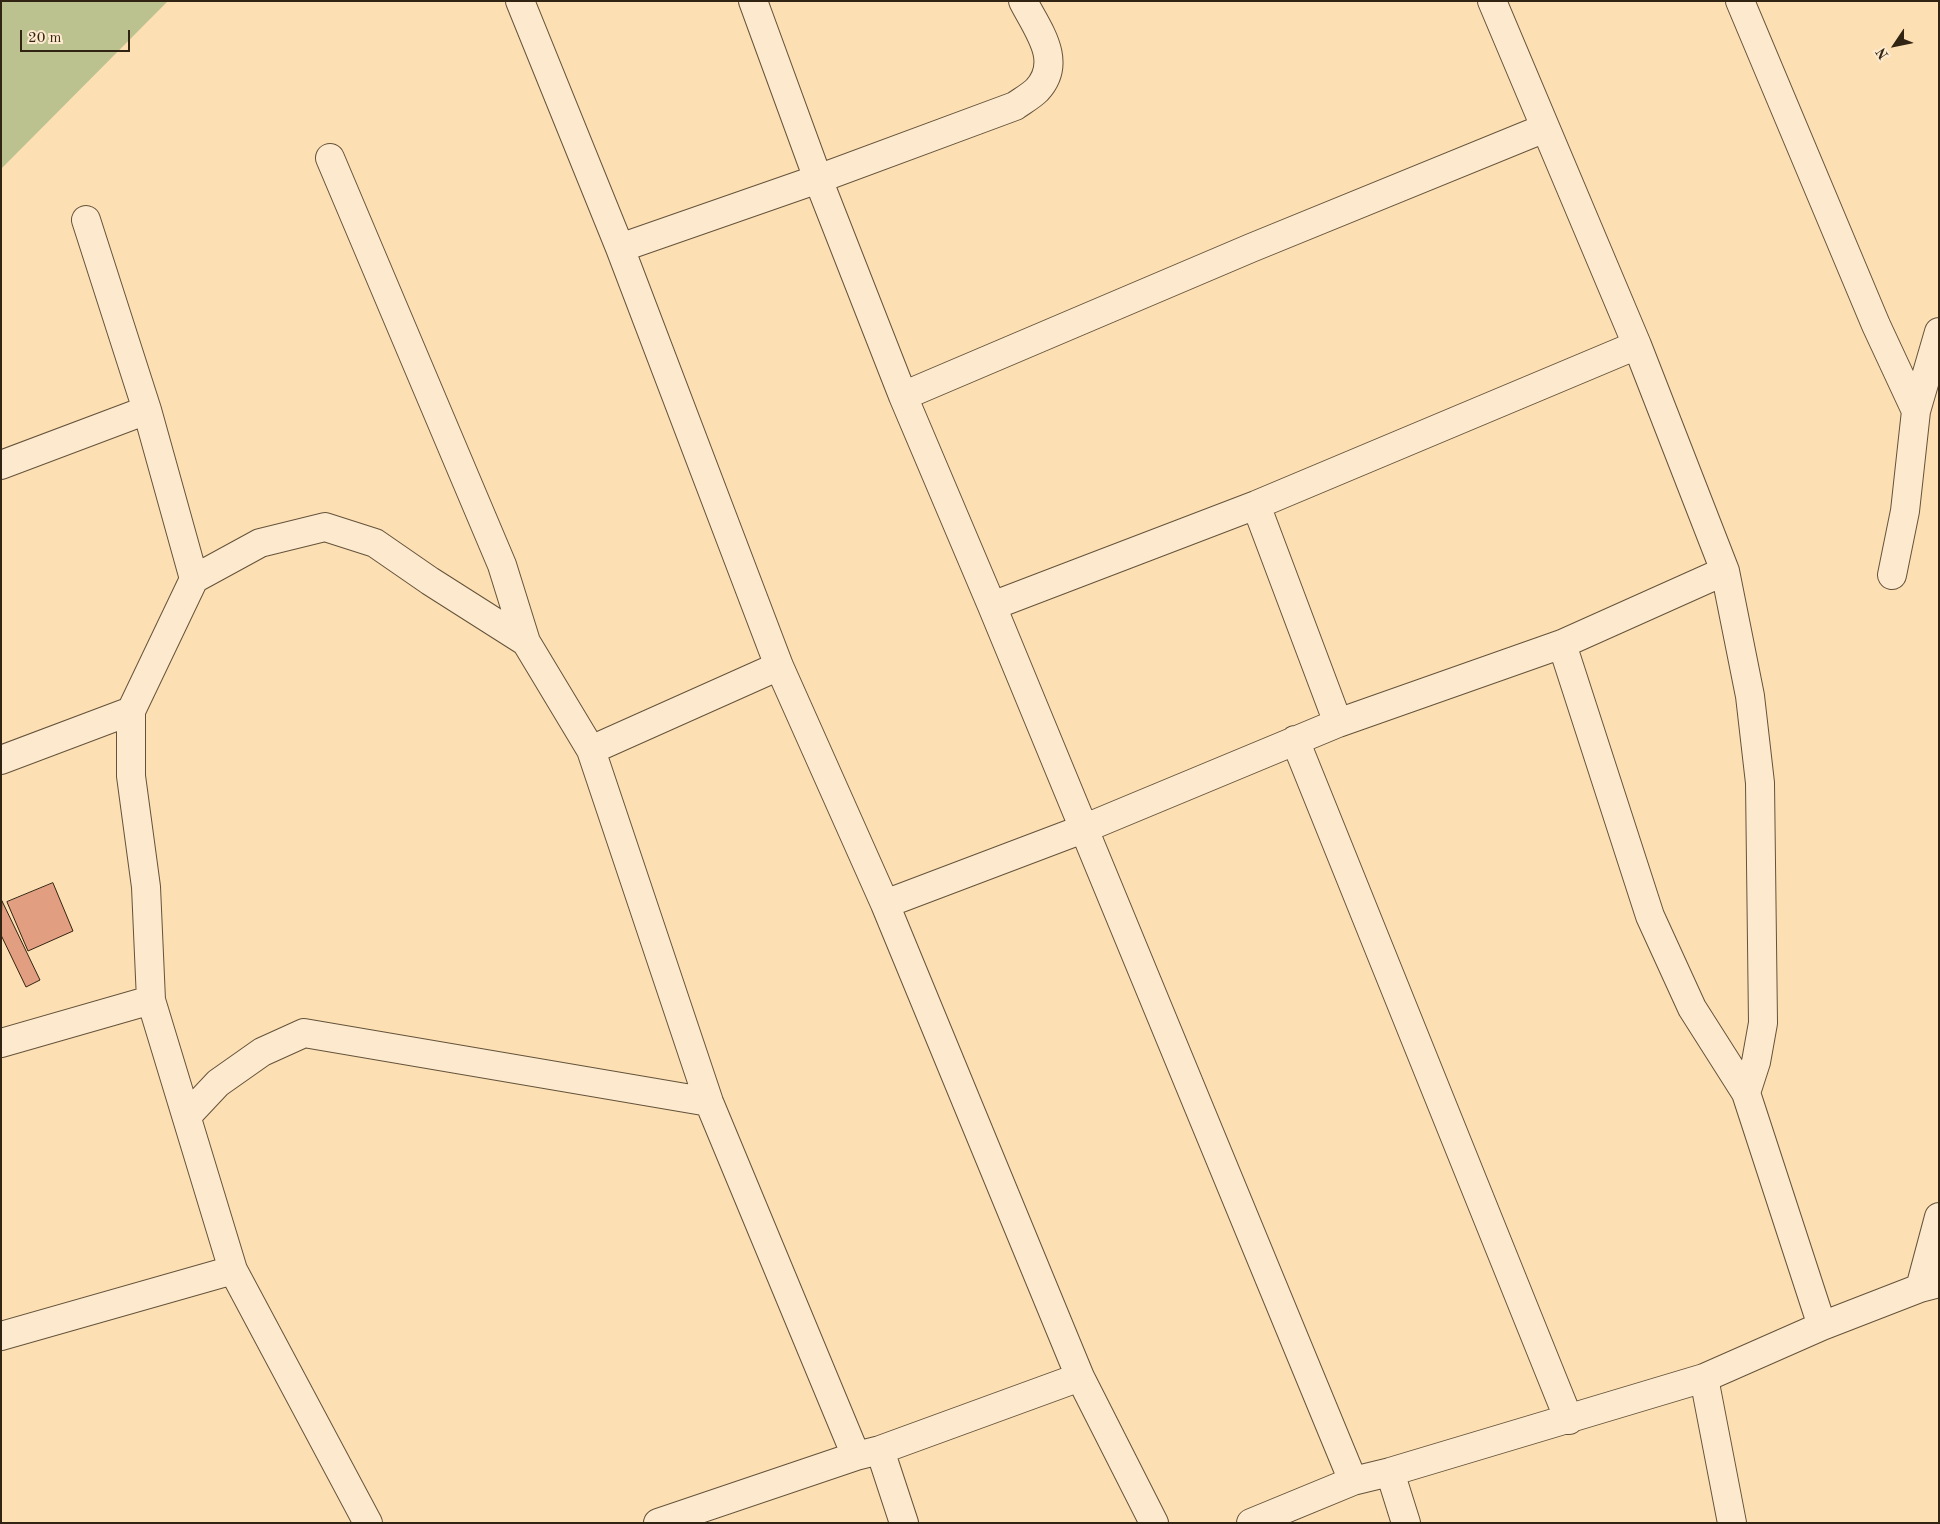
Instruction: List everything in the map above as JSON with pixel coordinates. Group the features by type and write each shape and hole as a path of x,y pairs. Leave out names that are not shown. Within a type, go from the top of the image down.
{"street":[{"path":"520,1 620,248 779,666 885,904 1080,1376 1154,1523"},
{"path":"753,1 818,179 903,396 992,606 1353,1481"},
{"path":"620,248 818,179 1015,106 1036,91 1046,78 1050,63 1047,48 1023,1"},
{"path":"1492,1 1637,345 1725,571 1750,696 1760,783 1763,1023 1756,1062 1746,1093"},
{"path":"1740,1 1876,325 1916,411"},
{"path":"903,396 1251,248 1545,128"},
{"path":"330,158 502,564 526,642 591,750 709,1102 868,1453 904,1523"},
{"path":"86,220 147,410 194,579"},
{"path":"1892,575 1905,511 1916,411 1939,332"},
{"path":"992,606 1256,506 1637,345"},
{"path":"1,465 147,410"},
{"path":"1256,506 1338,723"},
{"path":"368,1523 233,1270 151,1000 146,887 131,776 131,711 194,579 260,543 325,527 376,543 430,581 526,642"},
{"path":"885,904 1083,829 1338,723 1562,644 1725,571"},
{"path":"1562,644 1650,916 1692,1008 1746,1093 1822,1326"},
{"path":"591,750 779,666"},
{"path":"1,760 131,711"},
{"path":"1295,740 1569,1420"},
{"path":"1,1043 151,1000"},
{"path":"187,1116 218,1083 262,1052 304,1033 709,1102"},
{"path":"1252,1523 1353,1481 1569,1420 1704,1378 1822,1326 1929,1285 1939,1217"},
{"path":"1,1336 233,1270"},
{"path":"658,1523 868,1453 1080,1376"},
{"path":"1704,1378 1732,1523"},
{"path":"1390,1472 1406,1523"}],"green space":[{"path":"1,1 168,1 1,169"}],"building":[{"path":"53,883 73,931 28,951 7,902"},
{"path":"2,901 40,980 26,987 1,935"}]}
